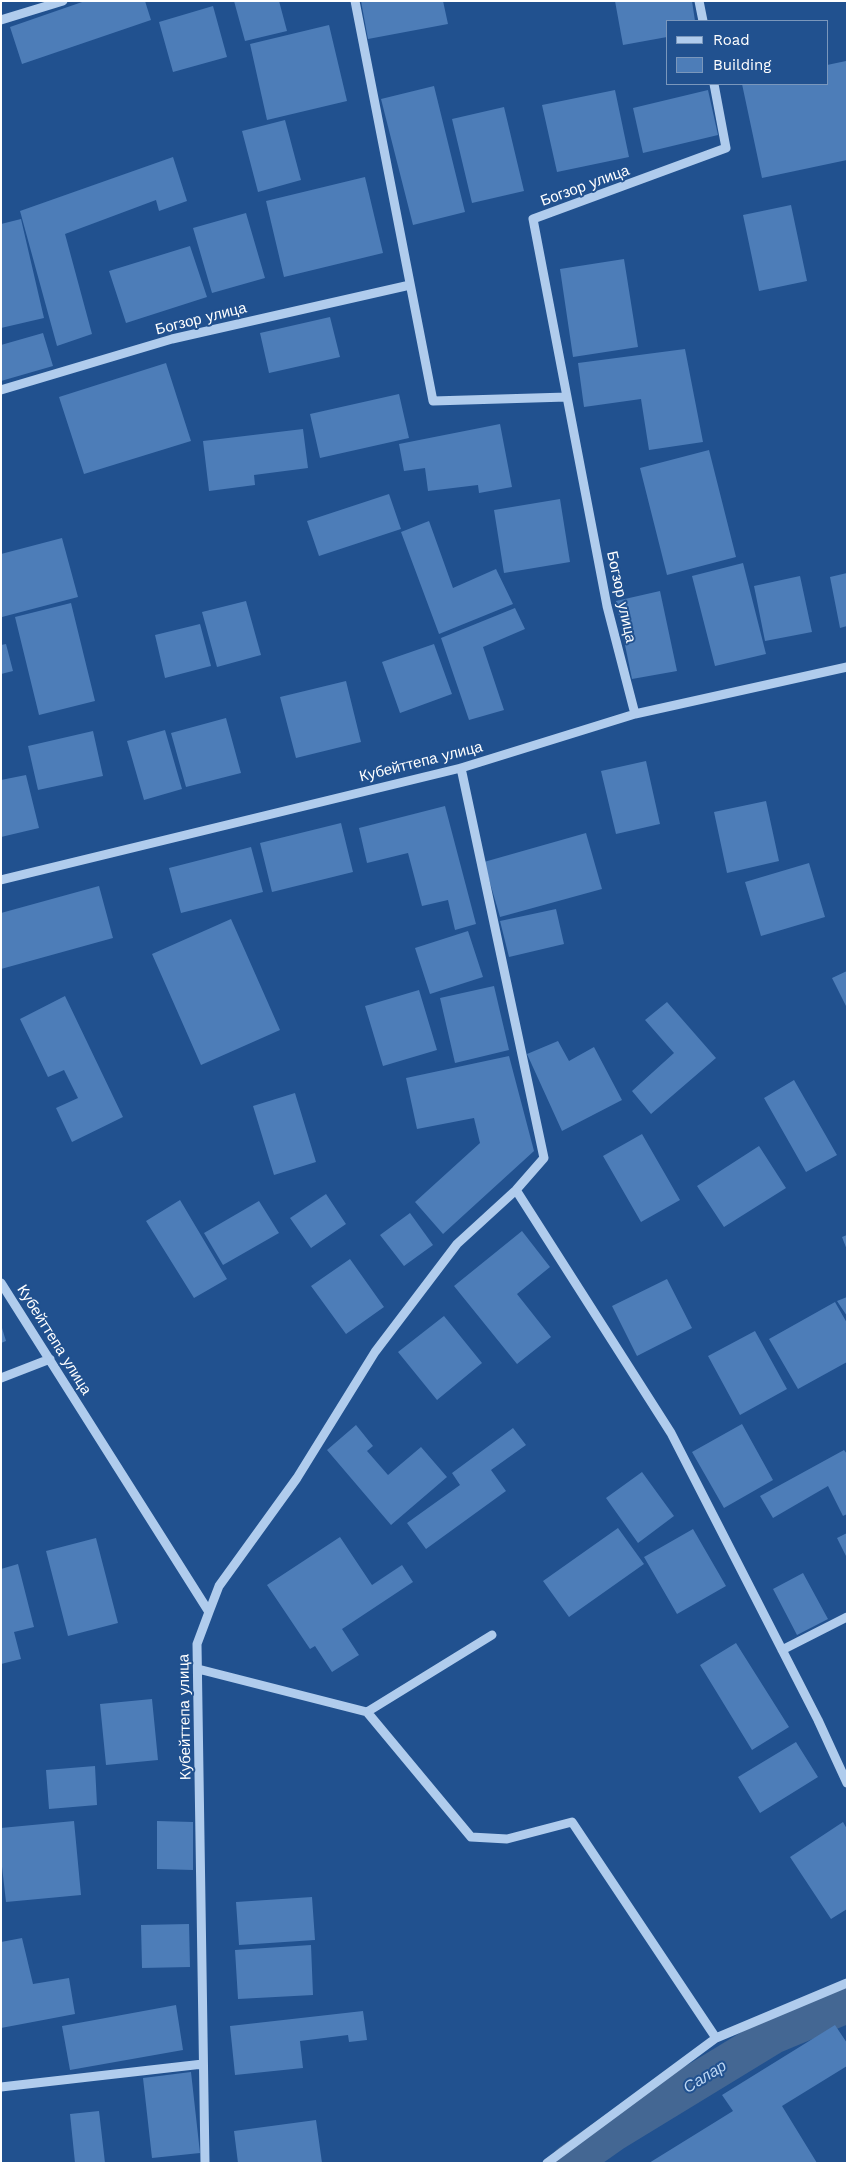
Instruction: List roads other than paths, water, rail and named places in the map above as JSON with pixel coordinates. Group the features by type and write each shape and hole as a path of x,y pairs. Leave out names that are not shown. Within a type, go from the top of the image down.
{"street":[{"path":"1,20 63,1"},
{"path":"355,1 433,401 567,398"},
{"path":"699,1 702,20"},
{"name":"Богзор улица","path":"635,714 607,606 533,219 726,148 714,85"},
{"name":"Богзор улица","path":"1,390 172,339 410,285"},
{"name":"Кубейттепа улица","path":"1,880 461,768 635,714 847,667"},
{"path":"209,1612 219,1586 297,1478 375,1352 457,1244 516,1190 544,1158 461,768"},
{"path":"516,1190 671,1434 818,1720 847,1783"},
{"name":"Кубейттепа улица","path":"1,1283 209,1612 197,1644 205,2163"},
{"path":"1,1378 50,1359"},
{"path":"782,1650 847,1617"},
{"path":"367,1712 492,1635"},
{"path":"198,1669 367,1712 471,1837 506,1839 572,1822 716,2038"},
{"path":"547,2163 716,2038 847,1983"},
{"path":"1,2087 203,2064"}],"waterway":[{"name":"Салар","path":"570,2163 614,2132 773,2035 847,2004"}]}
